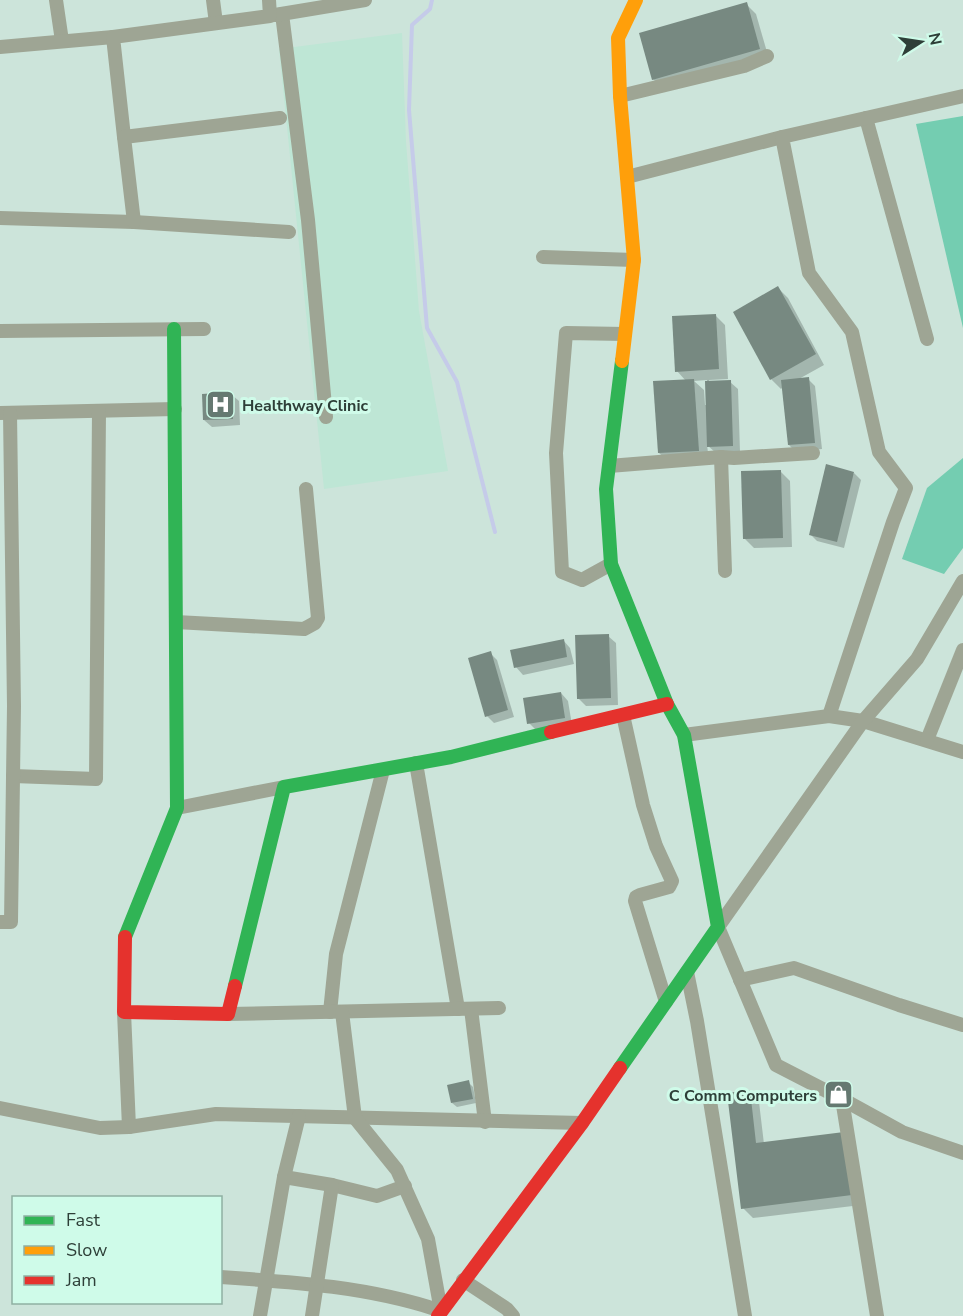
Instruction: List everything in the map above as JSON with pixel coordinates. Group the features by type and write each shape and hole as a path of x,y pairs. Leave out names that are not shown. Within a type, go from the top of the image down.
{"street":[{"path":"56,0 62,41"},
{"path":"213,0 216,22"},
{"path":"269,0 276,15 308,220 326,417"},
{"path":"0,47 112,37 276,15 365,0"},
{"path":"636,0 618,38 620,96 634,260 606,489 611,564 667,704 684,735 718,927 776,1065 902,1132 963,1153"},
{"path":"112,37 134,222"},
{"path":"620,96 744,66 767,56"},
{"path":"627,177 782,137 963,96"},
{"path":"124,138 280,118"},
{"path":"866,118 927,339"},
{"path":"782,137 809,273 852,332 879,452 906,488 892,522 829,717"},
{"path":"0,218 134,222 289,232"},
{"path":"543,257 634,260"},
{"path":"129,1127 124,1012 125,934 177,808 174,329"},
{"path":"0,331 204,329"},
{"path":"611,564 582,580 562,572 556,453 566,333 625,334"},
{"path":"0,922 11,922 13,776 7,677 5,413 175,409"},
{"path":"13,776 96,779 99,411"},
{"path":"609,466 721,457 813,453"},
{"path":"721,457 725,571"},
{"path":"176,622 304,629 315,623 318,618 306,489"},
{"path":"440,1314 463,1280 582,1124 863,722 917,659 963,581"},
{"path":"927,740 963,650"},
{"path":"177,808 452,757 667,704"},
{"path":"623,715 643,805 656,846 672,881 669,886 636,897 635,901 666,1002"},
{"path":"684,735 829,717 863,722 963,752"},
{"path":"416,764 485,1122"},
{"path":"383,770 336,954 336,1012 355,1118 397,1170 428,1239 440,1314"},
{"path":"228,1014 285,787"},
{"path":"740,980 795,968 963,1025"},
{"path":"687,972 745,1316"},
{"path":"124,1012 228,1014 498,1008"},
{"path":"842,1099 877,1316"},
{"path":"0,1108 100,1128 129,1127 216,1114 582,1124"},
{"path":"260,1316 284,1177 298,1116"},
{"path":"284,1177 377,1196 405,1186"},
{"path":"312,1316 332,1185"},
{"path":"222,1276 360,1291 418,1303 440,1314"},
{"path":"463,1280 507,1309 513,1316"}],"shaded area":[{"path":"402,33 406,142 419,311 448,471 324,489 279,49"}],"green space":[{"path":"963,116 963,328 916,124"},
{"path":"963,458 963,548 944,574 902,559 927,488"}],"building":[{"path":"747,2 760,49 652,80 639,33"},
{"path":"778,286 816,354 770,380 733,312"},
{"path":"716,314 719,369 675,372 672,316"},
{"path":"809,377 815,443 788,445 781,380"},
{"path":"694,379 699,451 658,453 653,381"},
{"path":"731,380 733,446 707,447 705,381"},
{"path":"232,392 233,419 203,420 202,394"},
{"path":"826,464 854,472 837,542 809,535"},
{"path":"781,470 783,538 743,539 741,471"},
{"path":"609,634 611,698 577,699 575,635"},
{"path":"564,639 567,657 514,668 510,650"},
{"path":"491,651 508,710 485,717 468,658"},
{"path":"561,692 565,718 527,724 523,698"},
{"path":"469,1080 473,1099 451,1103 447,1085"},
{"path":"750,1090 756,1143 844,1132 852,1195 741,1209 727,1093"}],"waterway":[{"path":"432,0 430,9 412,25 409,110 427,328 457,382 495,532"}],"traffic: fast":[{"path":"125,937 177,808 174,329"},
{"path":"620,1068 718,927 684,735 667,704 611,564 606,489 622,361"},
{"path":"235,986 284,787 451,757 551,732"}],"traffic: slow":[{"path":"622,361 634,260 620,96 618,38 636,0"}],"traffic: jam":[{"path":"551,732 667,704"},
{"path":"125,937 124,1012 228,1014 235,986"},
{"path":"438,1316 582,1123 620,1068"}],"place":[{"name":"Healthway Clinic","path":"221,405"},
{"name":"C Comm Computers","path":"838,1095"}]}
